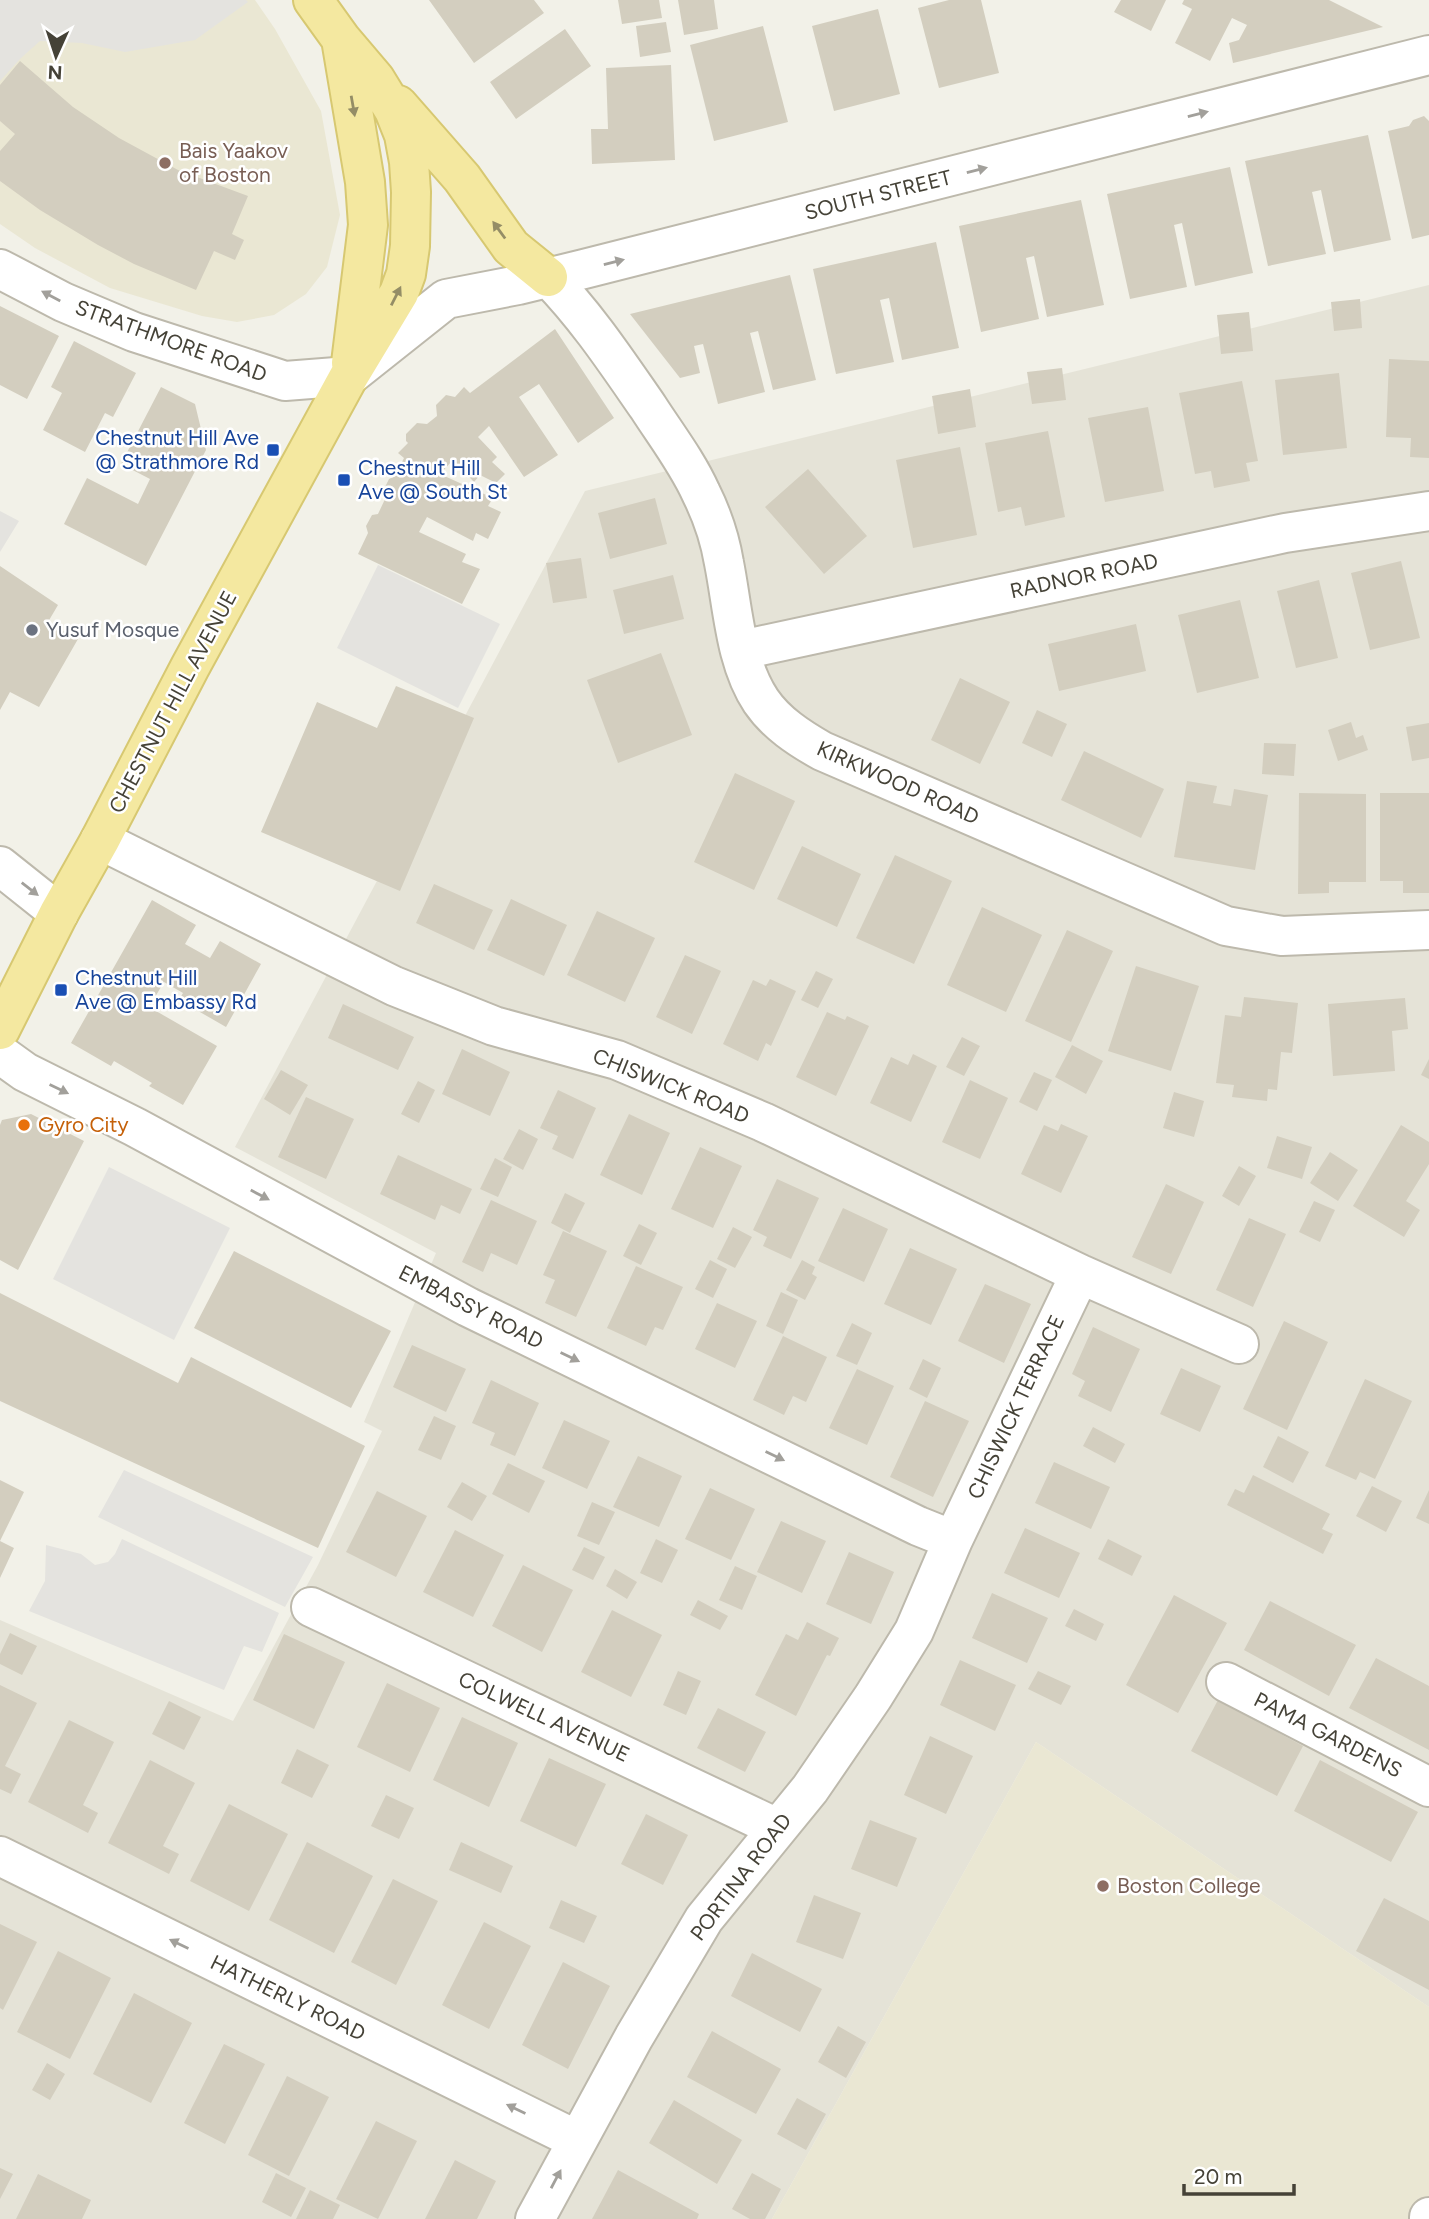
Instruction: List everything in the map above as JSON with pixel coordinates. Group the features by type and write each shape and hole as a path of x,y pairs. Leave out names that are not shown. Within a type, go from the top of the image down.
{"main road":[{"name":"CHESTNUT HILL AVENUE","path":"0,1030 190,667 349,376 399,293 406,274 410,246 409,162 404,135 394,110 375,79 313,0"},
{"name":"CHESTNUT HILL AVENUE","path":"341,39 365,182 368,225 349,376"},
{"path":"375,79 462,178 512,247 548,277"}],"street":[{"name":"SOUTH STREET","path":"349,376 446,299 518,285 1429,55"},
{"name":"STRATHMORE ROAD","path":"0,269 63,302 134,332 285,381 349,376"},
{"name":"KIRKWOOD ROAD","path":"548,277 575,304 603,342 685,463 701,492 724,560 741,650 750,680 762,702 779,722 799,738 821,751 1226,926 1282,936 1429,930"},
{"name":"RADNOR ROAD","path":"741,650 1285,533 1429,512"},
{"name":"CHISWICK ROAD","path":"100,840 394,986 494,1026 617,1060 763,1122 1080,1274 1239,1344"},
{"path":"0,866 59,913"},
{"name":"EMBASSY ROAD","path":"0,1054 25,1072 135,1127 468,1307 905,1520 953,1540"},
{"name":"CHISWICK TERRACE","path":"953,1540 1080,1274"},
{"name":"PORTINA ROAD","path":"535,2219 634,2037 704,1919 810,1789 914,1631 953,1540"},
{"name":"COLWELL AVENUE","path":"311,1607 777,1828"},
{"name":"PAMA GARDENS","path":"1226,1682 1429,1787"},
{"name":"HATHERLY ROAD","path":"0,1856 577,2140"}],"shaded area":[{"name":"Bais Yaakov of Boston","path":"0,0 255,0 275,29 321,111 340,215 327,267 306,294 274,315 237,322 202,316 110,288 35,248 0,224"},
{"path":"0,0 248,2 195,40 125,52 82,43 40,41 0,81"},
{"path":"1429,285 1429,2007 1036,1742 772,2219 0,2219 0,1620 233,1721 318,1565 382,1431 364,1422 436,1253 235,1147 585,491"},
{"path":"0,511 19,521 0,552"},
{"path":"378,565 500,624 458,708 337,648"},
{"path":"109,1167 230,1228 174,1340 53,1279"},
{"path":"124,1470 313,1557 285,1607 98,1517"},
{"path":"122,1539 279,1613 262,1652 244,1646 224,1690 29,1611 45,1581 46,1545 81,1554 95,1565 108,1562"},
{"name":"Boston College","path":"1036,1742 1429,2007 1429,2219 772,2219"}],"building":[{"path":"429,0 534,0 544,13 474,63"},
{"path":"618,0 659,0 662,18 622,24"},
{"path":"678,0 714,0 718,29 684,35"},
{"path":"949,0 981,0 999,73 939,88 918,8"},
{"path":"1121,0 1166,0 1151,31 1114,12"},
{"path":"1184,0 1329,0 1383,27 1233,63 1229,43 1239,40 1247,25 1232,18 1210,61 1175,43 1192,9 1182,4"},
{"path":"878,9 900,94 834,111 812,26"},
{"path":"666,22 671,52 640,57 636,26"},
{"path":"763,26 788,122 714,141 690,45"},
{"path":"565,29 591,66 516,119 490,82"},
{"path":"20,61 73,107 119,138 178,170 248,196 232,234 244,240 235,260 214,251 196,290 134,264 98,245 40,210 0,181 0,151 15,134 0,121 0,85"},
{"path":"671,65 675,160 592,164 591,129 608,129 606,68"},
{"path":"1424,116 1429,121 1429,235 1412,239 1388,131 1409,126 1413,120"},
{"path":"1368,135 1391,240 1334,252 1321,190 1312,192 1326,254 1268,266 1245,161"},
{"path":"1230,167 1253,273 1195,286 1182,223 1174,225 1187,287 1130,299 1107,194"},
{"path":"1081,200 1104,305 1047,317 1034,256 1026,258 1039,319 981,332 959,226"},
{"path":"936,242 959,348 902,360 889,298 880,300 894,362 836,374 813,269"},
{"path":"790,275 816,380 773,390 758,331 750,333 765,392 718,404 703,344 694,346 700,373 680,378 630,314"},
{"path":"1360,299 1362,328 1334,331 1331,302"},
{"path":"0,306 59,336 27,399 0,385"},
{"path":"1249,312 1253,351 1221,354 1217,315"},
{"path":"555,329 614,418 578,443 539,384 519,397 558,455 524,477 489,426 478,437 497,457 492,462 505,474 496,483 480,475 474,482 453,460 440,474 493,498 488,506 501,512 488,539 476,533 473,541 427,517 419,532 466,554 462,562 480,569 462,604 358,554 368,533 366,526 372,515 378,514 386,497 383,491 404,458 398,453 408,443 406,434 417,423 427,424 437,416 436,405 446,395 455,397 464,387 470,393"},
{"path":"74,341 136,373 113,417 105,413 85,452 43,430 62,393 51,387"},
{"path":"1389,359 1429,361 1429,458 1410,457 1411,438 1386,437"},
{"path":"1062,368 1066,400 1032,404 1027,372"},
{"path":"1339,373 1347,448 1283,455 1275,380"},
{"path":"1242,381 1258,461 1246,463 1250,481 1214,488 1211,471 1195,474 1179,393"},
{"path":"161,387 195,404 206,450 146,566 64,524 87,478 138,504 150,479 121,464"},
{"path":"970,389 976,427 938,434 932,396"},
{"path":"1148,407 1164,491 1105,502 1088,418"},
{"path":"1048,431 1065,517 1025,526 1021,507 998,512 985,443"},
{"path":"960,447 977,535 913,548 896,460"},
{"path":"808,469 867,536 824,574 765,507"},
{"path":"655,498 667,544 610,559 598,513"},
{"path":"581,558 587,598 553,603 546,563"},
{"path":"1401,561 1420,638 1370,650 1351,573"},
{"name":"Yusuf Mosque","path":"0,566 58,605 48,622 78,639 39,707 10,692 0,710"},
{"path":"673,575 684,619 624,634 613,590"},
{"path":"1319,580 1338,658 1296,668 1277,591"},
{"path":"1240,600 1259,678 1197,693 1178,615"},
{"path":"1136,624 1146,671 1059,691 1048,644"},
{"path":"661,653 692,735 618,763 587,680"},
{"path":"960,678 1010,702 980,764 931,740"},
{"path":"396,686 474,718 400,891 261,832 317,702 377,728"},
{"path":"1037,710 1067,724 1052,757 1022,743"},
{"path":"1351,722 1356,738 1363,735 1368,750 1338,761 1328,730"},
{"path":"1429,723 1429,758 1412,761 1406,727"},
{"path":"1264,743 1296,744 1294,776 1262,774"},
{"path":"1084,751 1164,789 1141,838 1061,800"},
{"path":"735,773 795,801 754,890 694,862"},
{"path":"1187,781 1217,786 1213,803 1231,806 1234,789 1268,795 1255,870 1174,857"},
{"path":"1299,793 1366,794 1366,882 1329,882 1329,893 1298,894"},
{"path":"1380,793 1429,793 1429,893 1403,893 1403,881 1380,881"},
{"path":"802,846 861,874 837,927 777,899"},
{"path":"895,855 952,881 914,964 856,938"},
{"path":"434,884 493,910 474,950 416,923"},
{"path":"511,899 567,925 544,976 487,950"},
{"path":"152,900 196,925 185,944 210,958 220,941 261,964 226,1027 179,1000 183,993 164,982 149,1007 217,1046 183,1105 149,1086 152,1083 114,1061 111,1066 71,1043"},
{"path":"982,907 1042,935 1006,1012 947,985"},
{"path":"597,911 655,938 625,1002 567,975"},
{"path":"1067,930 1113,951 1071,1042 1025,1021"},
{"path":"685,955 721,971 692,1034 656,1017"},
{"path":"1136,966 1199,986 1171,1071 1108,1051"},
{"path":"816,971 833,979 818,1008 801,1000"},
{"path":"770,979 796,991 771,1046 766,1043 758,1061 723,1044 753,980 766,986"},
{"path":"1244,997 1298,1003 1292,1053 1281,1052 1277,1090 1268,1089 1267,1101 1232,1097 1234,1085 1216,1083 1225,1015 1241,1017"},
{"path":"1405,998 1408,1029 1392,1031 1395,1071 1333,1076 1328,1004"},
{"path":"343,1004 414,1037 398,1070 328,1038"},
{"path":"827,1012 845,1020 847,1016 869,1026 836,1096 796,1077"},
{"path":"962,1037 980,1046 964,1076 946,1067"},
{"path":"1072,1045 1103,1061 1086,1094 1055,1077"},
{"path":"462,1049 510,1072 490,1116 442,1094"},
{"path":"913,1054 937,1066 911,1122 870,1103 891,1057 908,1065"},
{"path":"1429,1059 1429,1079 1421,1075"},
{"path":"281,1070 308,1085 290,1115 264,1099"},
{"path":"1034,1072 1052,1080 1037,1111 1019,1102"},
{"path":"970,1080 1008,1098 980,1159 942,1142"},
{"path":"418,1081 435,1090 419,1123 401,1114"},
{"path":"558,1090 596,1108 573,1159 552,1149 558,1136 540,1128"},
{"path":"1174,1092 1204,1101 1194,1137 1163,1128"},
{"path":"306,1097 354,1119 326,1179 278,1157"},
{"path":"31,1114 84,1141 18,1270 0,1260 0,1125 2,1120"},
{"path":"629,1114 670,1133 642,1195 600,1175"},
{"path":"1061,1124 1088,1136 1061,1193 1021,1174 1044,1125 1058,1131"},
{"path":"1401,1125 1429,1142 1429,1164 1406,1201 1420,1210 1404,1237 1353,1206"},
{"path":"519,1129 538,1139 523,1170 503,1159"},
{"path":"1277,1136 1312,1147 1302,1179 1267,1168"},
{"path":"700,1147 742,1166 713,1228 671,1209"},
{"path":"1330,1152 1358,1170 1338,1201 1310,1183"},
{"path":"398,1155 472,1189 460,1214 441,1205 435,1220 380,1194"},
{"path":"495,1158 512,1167 498,1197 480,1189"},
{"path":"1239,1166 1256,1176 1239,1206 1222,1196"},
{"path":"777,1179 819,1198 791,1259 763,1246 767,1237 753,1230"},
{"path":"1166,1184 1204,1202 1171,1274 1132,1257"},
{"path":"565,1193 585,1203 570,1233 551,1223"},
{"path":"491,1200 537,1221 517,1265 491,1253 483,1272 462,1262"},
{"path":"1314,1201 1335,1210 1320,1242 1299,1232"},
{"path":"843,1208 888,1229 864,1282 818,1261"},
{"path":"1249,1218 1286,1234 1253,1307 1216,1290"},
{"path":"639,1224 657,1233 641,1265 623,1256"},
{"path":"733,1227 752,1237 735,1268 717,1259"},
{"path":"563,1231 607,1251 576,1317 545,1303 555,1280 543,1275"},
{"path":"910,1248 957,1269 931,1325 884,1304"},
{"path":"234,1251 391,1331 351,1408 194,1328"},
{"path":"710,1260 727,1269 713,1298 695,1289"},
{"path":"802,1260 815,1267 812,1274 817,1277 805,1300 786,1290"},
{"path":"636,1266 683,1287 663,1330 655,1327 646,1346 607,1328"},
{"path":"985,1284 1031,1304 1004,1363 958,1341"},
{"path":"781,1292 798,1300 783,1334 766,1326"},
{"path":"0,1293 178,1383 191,1357 365,1446 318,1548 0,1401"},
{"path":"717,1303 757,1321 735,1368 695,1349"},
{"path":"1284,1321 1328,1342 1287,1430 1243,1409"},
{"path":"852,1323 872,1333 857,1365 836,1356"},
{"path":"1093,1327 1140,1349 1111,1412 1078,1396 1085,1381 1072,1374"},
{"path":"783,1336 827,1357 806,1402 793,1396 784,1415 753,1400"},
{"path":"412,1345 466,1369 446,1412 393,1387"},
{"path":"923,1359 941,1368 927,1398 909,1389"},
{"path":"1181,1368 1221,1386 1200,1432 1160,1414"},
{"path":"857,1369 894,1386 867,1445 829,1428"},
{"path":"1365,1379 1412,1401 1375,1479 1360,1472 1356,1480 1325,1466"},
{"path":"491,1380 539,1403 515,1456 490,1445 495,1433 472,1423"},
{"path":"925,1401 969,1421 933,1497 890,1477"},
{"path":"434,1416 456,1426 441,1460 418,1450"},
{"path":"564,1420 610,1441 587,1489 542,1468"},
{"path":"1093,1427 1125,1444 1115,1463 1083,1446"},
{"path":"1278,1436 1309,1452 1293,1483 1263,1467"},
{"path":"638,1456 682,1476 659,1527 613,1507"},
{"path":"1054,1462 1110,1487 1091,1529 1035,1503"},
{"path":"508,1463 545,1481 529,1513 492,1494"},
{"path":"1253,1475 1330,1514 1322,1529 1333,1534 1323,1554 1227,1505 1235,1489 1244,1493"},
{"path":"0,1480 24,1492 0,1541"},
{"path":"462,1482 487,1496 472,1521 447,1507"},
{"path":"1372,1486 1402,1501 1386,1532 1356,1516"},
{"path":"710,1488 755,1509 731,1560 685,1539"},
{"path":"1429,1490 1429,1524 1416,1518"},
{"path":"377,1491 427,1516 396,1577 346,1552"},
{"path":"592,1502 615,1512 599,1545 577,1536"},
{"path":"781,1521 826,1541 802,1593 757,1572"},
{"path":"1025,1528 1080,1553 1059,1598 1004,1573"},
{"path":"455,1530 504,1555 473,1617 423,1592"},
{"path":"656,1539 678,1550 662,1583 640,1573"},
{"path":"1108,1539 1142,1556 1132,1576 1098,1559"},
{"path":"0,1541 14,1548 0,1578"},
{"path":"584,1547 605,1557 593,1580 572,1570"},
{"path":"849,1552 894,1572 871,1624 826,1604"},
{"path":"523,1565 573,1590 542,1652 492,1626"},
{"path":"735,1566 757,1576 742,1610 719,1600"},
{"path":"615,1569 637,1582 627,1599 606,1586"},
{"path":"992,1593 1048,1618 1027,1663 972,1638"},
{"path":"1174,1595 1227,1623 1178,1713 1126,1685"},
{"path":"698,1600 728,1616 720,1630 690,1615"},
{"path":"1270,1601 1356,1645 1329,1696 1244,1650"},
{"path":"1074,1609 1104,1624 1096,1641 1065,1626"},
{"path":"612,1610 662,1635 631,1697 581,1672"},
{"path":"807,1622 839,1638 830,1656 827,1655 796,1716 755,1695 786,1634 798,1640"},
{"path":"10,1633 37,1646 22,1675 0,1664 0,1654"},
{"path":"284,1634 345,1662 314,1729 253,1700"},
{"path":"1376,1658 1429,1686 1429,1750 1349,1708"},
{"path":"960,1660 1016,1685 995,1731 940,1705"},
{"path":"678,1671 701,1681 686,1715 663,1705"},
{"path":"1038,1671 1071,1686 1061,1705 1028,1689"},
{"path":"387,1683 440,1708 410,1772 357,1747"},
{"path":"0,1685 37,1703 5,1766 21,1774 11,1794 0,1789"},
{"path":"1218,1700 1303,1746 1277,1796 1191,1751"},
{"path":"169,1701 201,1717 184,1750 152,1734"},
{"path":"718,1708 766,1732 745,1772 697,1748"},
{"path":"462,1717 518,1743 489,1807 433,1780"},
{"path":"69,1720 114,1742 83,1805 98,1813 88,1833 28,1802"},
{"path":"930,1736 973,1756 946,1814 904,1795"},
{"path":"297,1749 329,1765 312,1798 281,1783"},
{"path":"549,1758 606,1784 576,1847 520,1821"},
{"path":"150,1760 195,1783 163,1846 179,1854 169,1874 108,1843"},
{"path":"1320,1760 1418,1812 1391,1862 1294,1811"},
{"path":"386,1795 414,1808 399,1839 371,1826"},
{"path":"229,1804 288,1834 249,1911 190,1881"},
{"path":"646,1814 688,1835 663,1885 621,1864"},
{"path":"870,1820 917,1838 897,1887 851,1869"},
{"path":"307,1842 373,1876 334,1953 269,1920"},
{"path":"461,1842 513,1866 501,1893 449,1870"},
{"path":"393,1879 438,1901 396,1985 351,1962"},
{"path":"814,1895 861,1913 843,1959 796,1942"},
{"path":"1384,1898 1429,1921 1429,1990 1356,1951"},
{"path":"561,1900 597,1916 584,1943 549,1928"},
{"path":"484,1922 531,1946 489,2029 442,2005"},
{"path":"0,1924 37,1942 3,2010 0,2008"},
{"path":"58,1951 111,1978 70,2059 17,2032"},
{"path":"752,1953 822,1989 800,2032 731,1996"},
{"path":"563,1962 610,1986 568,2069 522,2045"},
{"path":"134,1993 192,2023 151,2103 93,2074"},
{"path":"838,2026 866,2042 846,2078 818,2062"},
{"path":"712,2031 781,2069 756,2114 687,2077"},
{"path":"224,2044 265,2064 225,2144 184,2123"},
{"path":"47,2063 65,2074 50,2100 32,2090"},
{"path":"287,2076 329,2097 289,2176 248,2155"},
{"path":"797,2098 826,2114 806,2150 777,2134"},
{"path":"674,2100 742,2140 717,2184 649,2143"},
{"path":"376,2121 417,2141 378,2219 336,2199"},
{"path":"455,2160 496,2181 477,2219 425,2219"},
{"path":"0,2168 13,2174 0,2199"},
{"path":"618,2170 699,2214 697,2219 592,2219"},
{"path":"276,2173 306,2188 291,2217 262,2202"},
{"path":"752,2173 781,2189 765,2219 750,2219 732,2209"},
{"path":"38,2174 91,2200 82,2219 16,2219"},
{"path":"310,2190 340,2205 333,2219 296,2219"}],"place":[{"name":"Bais Yaakov of Boston","path":"165,163"},
{"name":"Chestnut Hill Ave @ Strathmore Rd","path":"273,450"},
{"name":"Chestnut Hill Ave @ South St","path":"344,480"},
{"name":"Yusuf Mosque","path":"32,630"},
{"name":"Chestnut Hill Ave @ Embassy Rd","path":"61,990"},
{"name":"Gyro City","path":"24,1125"},
{"name":"Boston College","path":"1103,1886"}]}
